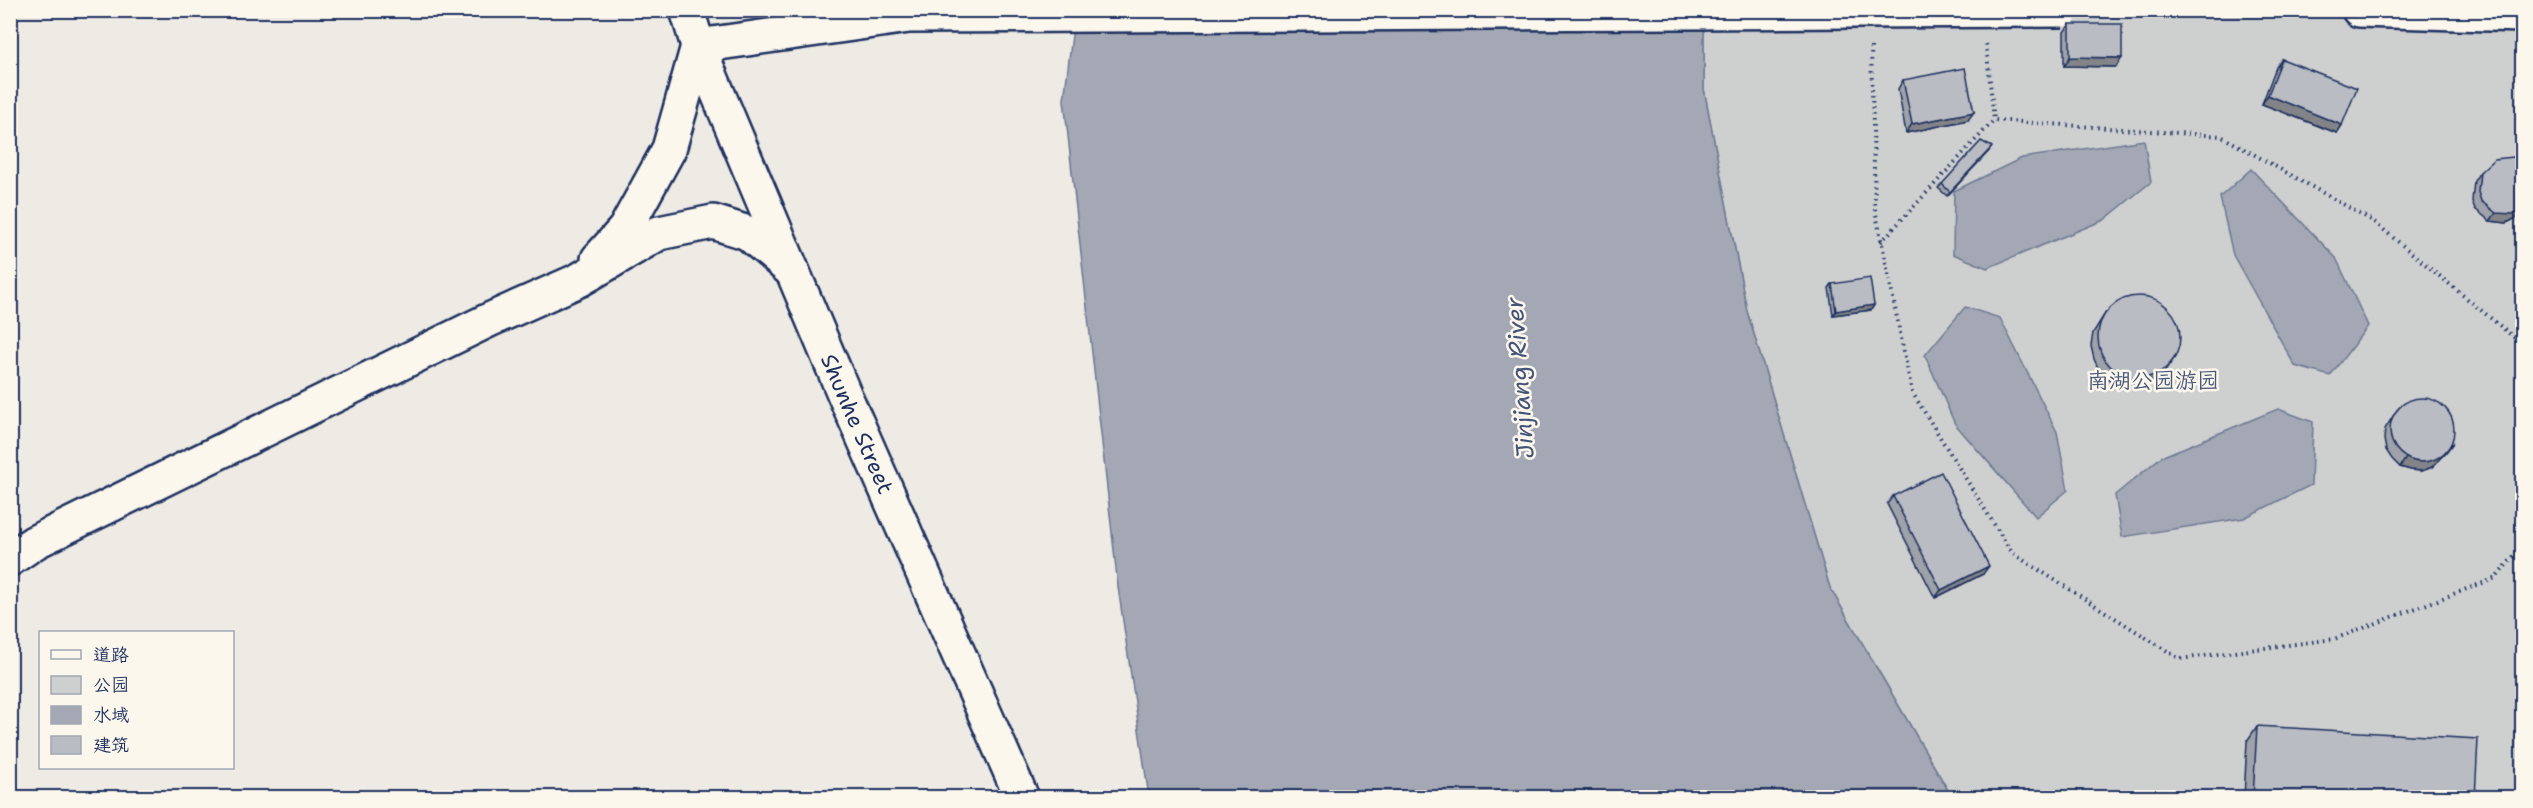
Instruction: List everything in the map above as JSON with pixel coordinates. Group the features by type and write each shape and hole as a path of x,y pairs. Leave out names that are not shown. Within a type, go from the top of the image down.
{"street":[{"name":"Shunhe Street","path":"687,10 698,46 792,272 1022,798"},
{"path":"579,280 625,229 669,149 698,46 909,16 2063,10"},
{"path":"2359,10 2523,15"},
{"path":"10,559 45,537 489,320 579,280 659,233 713,222 748,233 792,272"}],"path":[{"path":"1881,242 1994,120 1985,32"},
{"path":"1871,46 1875,209 1912,392 2012,553 2180,658 2334,639 2496,578 2523,546"},
{"path":"1994,120 2221,136 2373,221 2523,344"}],"green space":[{"name":"南湖公园游园","path":"1704,11 2522,11 2522,797 1952,797 1830,588 1747,311 1704,89"}],"water":[{"name":"Jinjiang River","path":"1075,11 1704,11 1704,89 1747,311 1830,588 1952,797 1149,797 1118,587 1064,100"},
{"path":"2144,140 2151,182 2104,220 1987,268 1953,254 1954,191 2022,158"},
{"path":"2251,169 2336,258 2368,326 2330,376 2295,366 2233,255 2220,197"},
{"path":"1965,307 2000,318 2057,432 2068,490 2036,517 1955,424 1925,355"},
{"path":"2278,409 2313,422 2311,485 2244,518 2122,537 2115,495 2161,457"}],"building":[{"path":"2070,24 2122,24 2122,58 2070,57"},
{"path":"2282,59 2357,88 2342,125 2268,95"},
{"path":"1965,68 1974,112 1912,124 1903,80"},
{"path":"1981,141 1992,147 1950,192 1942,184"},
{"path":"2514,157 2523,161 2523,209 2513,214 2496,213 2481,201 2478,192 2480,172 2494,159"},
{"path":"1870,278 1874,305 1836,311 1832,284"},
{"path":"2139,296 2155,299 2168,308 2177,321 2180,337 2177,353 2168,366 2155,375 2139,378 2123,375 2110,366 2101,353 2098,337 2101,321 2110,308 2123,299"},
{"path":"2422,398 2440,404 2448,412 2454,430 2448,448 2440,456 2422,462 2404,456 2396,448 2390,430 2396,412 2404,404"},
{"path":"1941,472 1989,566 1941,590 1893,496"},
{"path":"2257,726 2478,739 2475,798 2253,798"}]}
